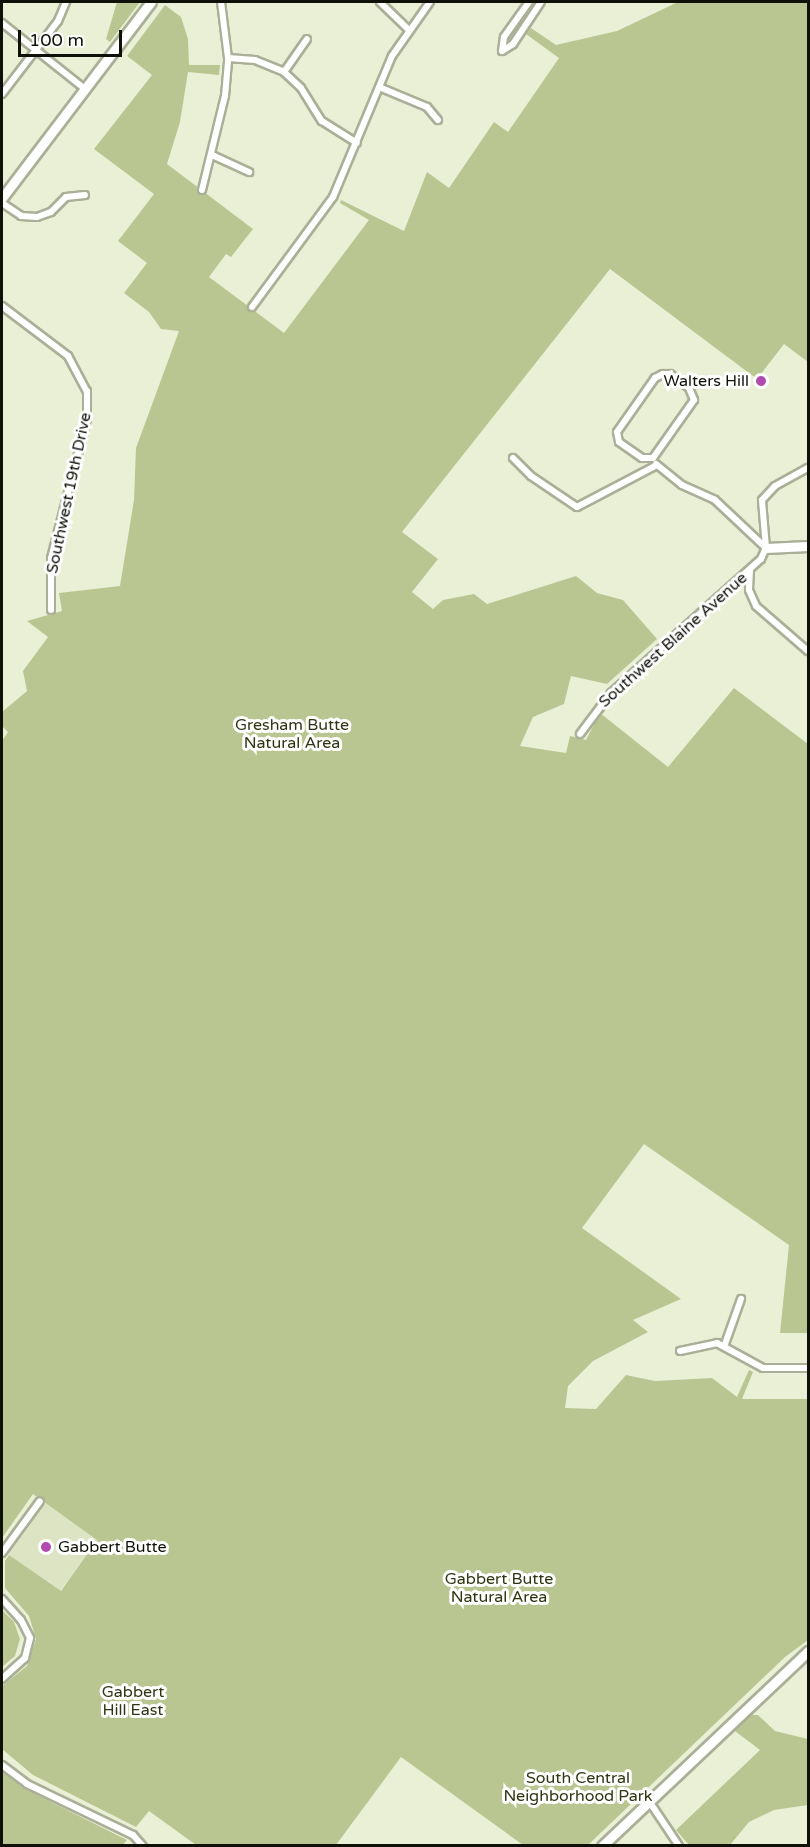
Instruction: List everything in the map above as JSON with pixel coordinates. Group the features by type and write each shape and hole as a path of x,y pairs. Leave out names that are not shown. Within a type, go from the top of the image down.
{"street":[{"path":"2,94 36,50 66,2"},
{"path":"2,198 151,2"},
{"path":"202,190 224,110 228,58 221,2"},
{"path":"380,2 409,30"},
{"path":"252,308 329,205 392,56 430,2"},
{"path":"529,2 504,37 502,51 513,44 541,2"},
{"path":"2,23 85,89"},
{"path":"284,72 307,39"},
{"path":"228,58 255,60 284,72 301,88 322,121 357,143"},
{"path":"379,87 427,107 438,120"},
{"path":"212,155 249,172"},
{"path":"2,203 21,216 37,217 51,212 66,197 85,195"},
{"name":"Southwest 19th Drive","path":"2,306 68,356 87,391 87,419 51,558 51,610"},
{"path":"670,374 689,388 693,400 653,458 638,457 619,442 617,432 655,378 670,374"},
{"path":"513,458 531,476 577,507 657,465"},
{"path":"653,458 657,465 682,485 716,500 766,548 808,546"},
{"path":"766,548 762,500 775,486 808,468"},
{"name":"Southwest Blaine Avenue","path":"580,734 611,693 750,570 766,548"},
{"path":"750,570 749,590 756,606 808,651"},
{"path":"725,1344 741,1299"},
{"path":"680,1351 725,1344 763,1368 808,1368"},
{"path":"2,1553 40,1501"},
{"path":"2,1599 21,1620 30,1638 25,1658 2,1679"},
{"path":"602,1845 808,1651"},
{"path":"2,1765 27,1784 133,1836 143,1845"},
{"path":"649,1801 679,1845"}],"shaded area":[{"path":"46,1503 97,1540 59,1592 8,1555"}],"green space":[{"path":"117,2 140,2 110,42 106,39"},
{"path":"678,2 808,2 808,362 784,344 757,379 610,269 402,532 438,559 412,592 433,609 443,600 474,594 487,604 576,576 597,593 623,600 657,639 607,684 571,676 564,704 533,717 520,746 566,753 570,736 586,740 600,713 668,767 734,688 808,744 808,1333 780,1333 789,1245 644,1144 582,1228 681,1299 633,1320 648,1332 593,1361 568,1386 565,1408 596,1409 626,1375 655,1381 712,1378 737,1397 749,1370 753,1372 742,1399 808,1399 808,1640 785,1657 588,1845 523,1845 401,1757 336,1845 196,1845 149,1811 136,1827 33,1775 2,1749 2,1686 27,1666 36,1639 29,1616 5,1588 5,1561 9,1555 61,1591 97,1540 33,1494 2,1538 2,741 8,732 2,726 2,712 27,691 23,671 48,637 27,621 62,611 59,593 120,586 134,500 136,448 179,331 161,329 149,312 124,293 147,263 118,241 154,194 94,149 152,75 127,56 165,5 181,17 188,39 189,65 220,65 219,75 188,72 180,122 167,164 253,229 231,257 226,254 209,277 284,333 369,220 340,203 341,200 404,231 427,172 449,188 494,122 508,132 559,58 526,34 531,28 556,45 617,31"},
{"path":"2,1610 14,1622 20,1639 15,1656 2,1667"},
{"path":"750,1715 758,1715 775,1731 808,1739 808,1805 774,1810 749,1822 730,1845 689,1845 676,1830 760,1750 735,1731"},
{"path":"2,1772 25,1789 127,1840 122,1846 2,1845"}],"place":[{"name":"Walters Hill","path":"761,381"},
{"name":"Gabbert Butte","path":"46,1547"}],"park label":[{"name":"Gresham Butte Natural Area","path":"292,734"},
{"name":"Gabbert Butte Natural Area","path":"499,1588"},
{"name":"Gabbert Hill East","path":"133,1701"},
{"name":"South Central Neighborhood Park","path":"578,1787"}]}
